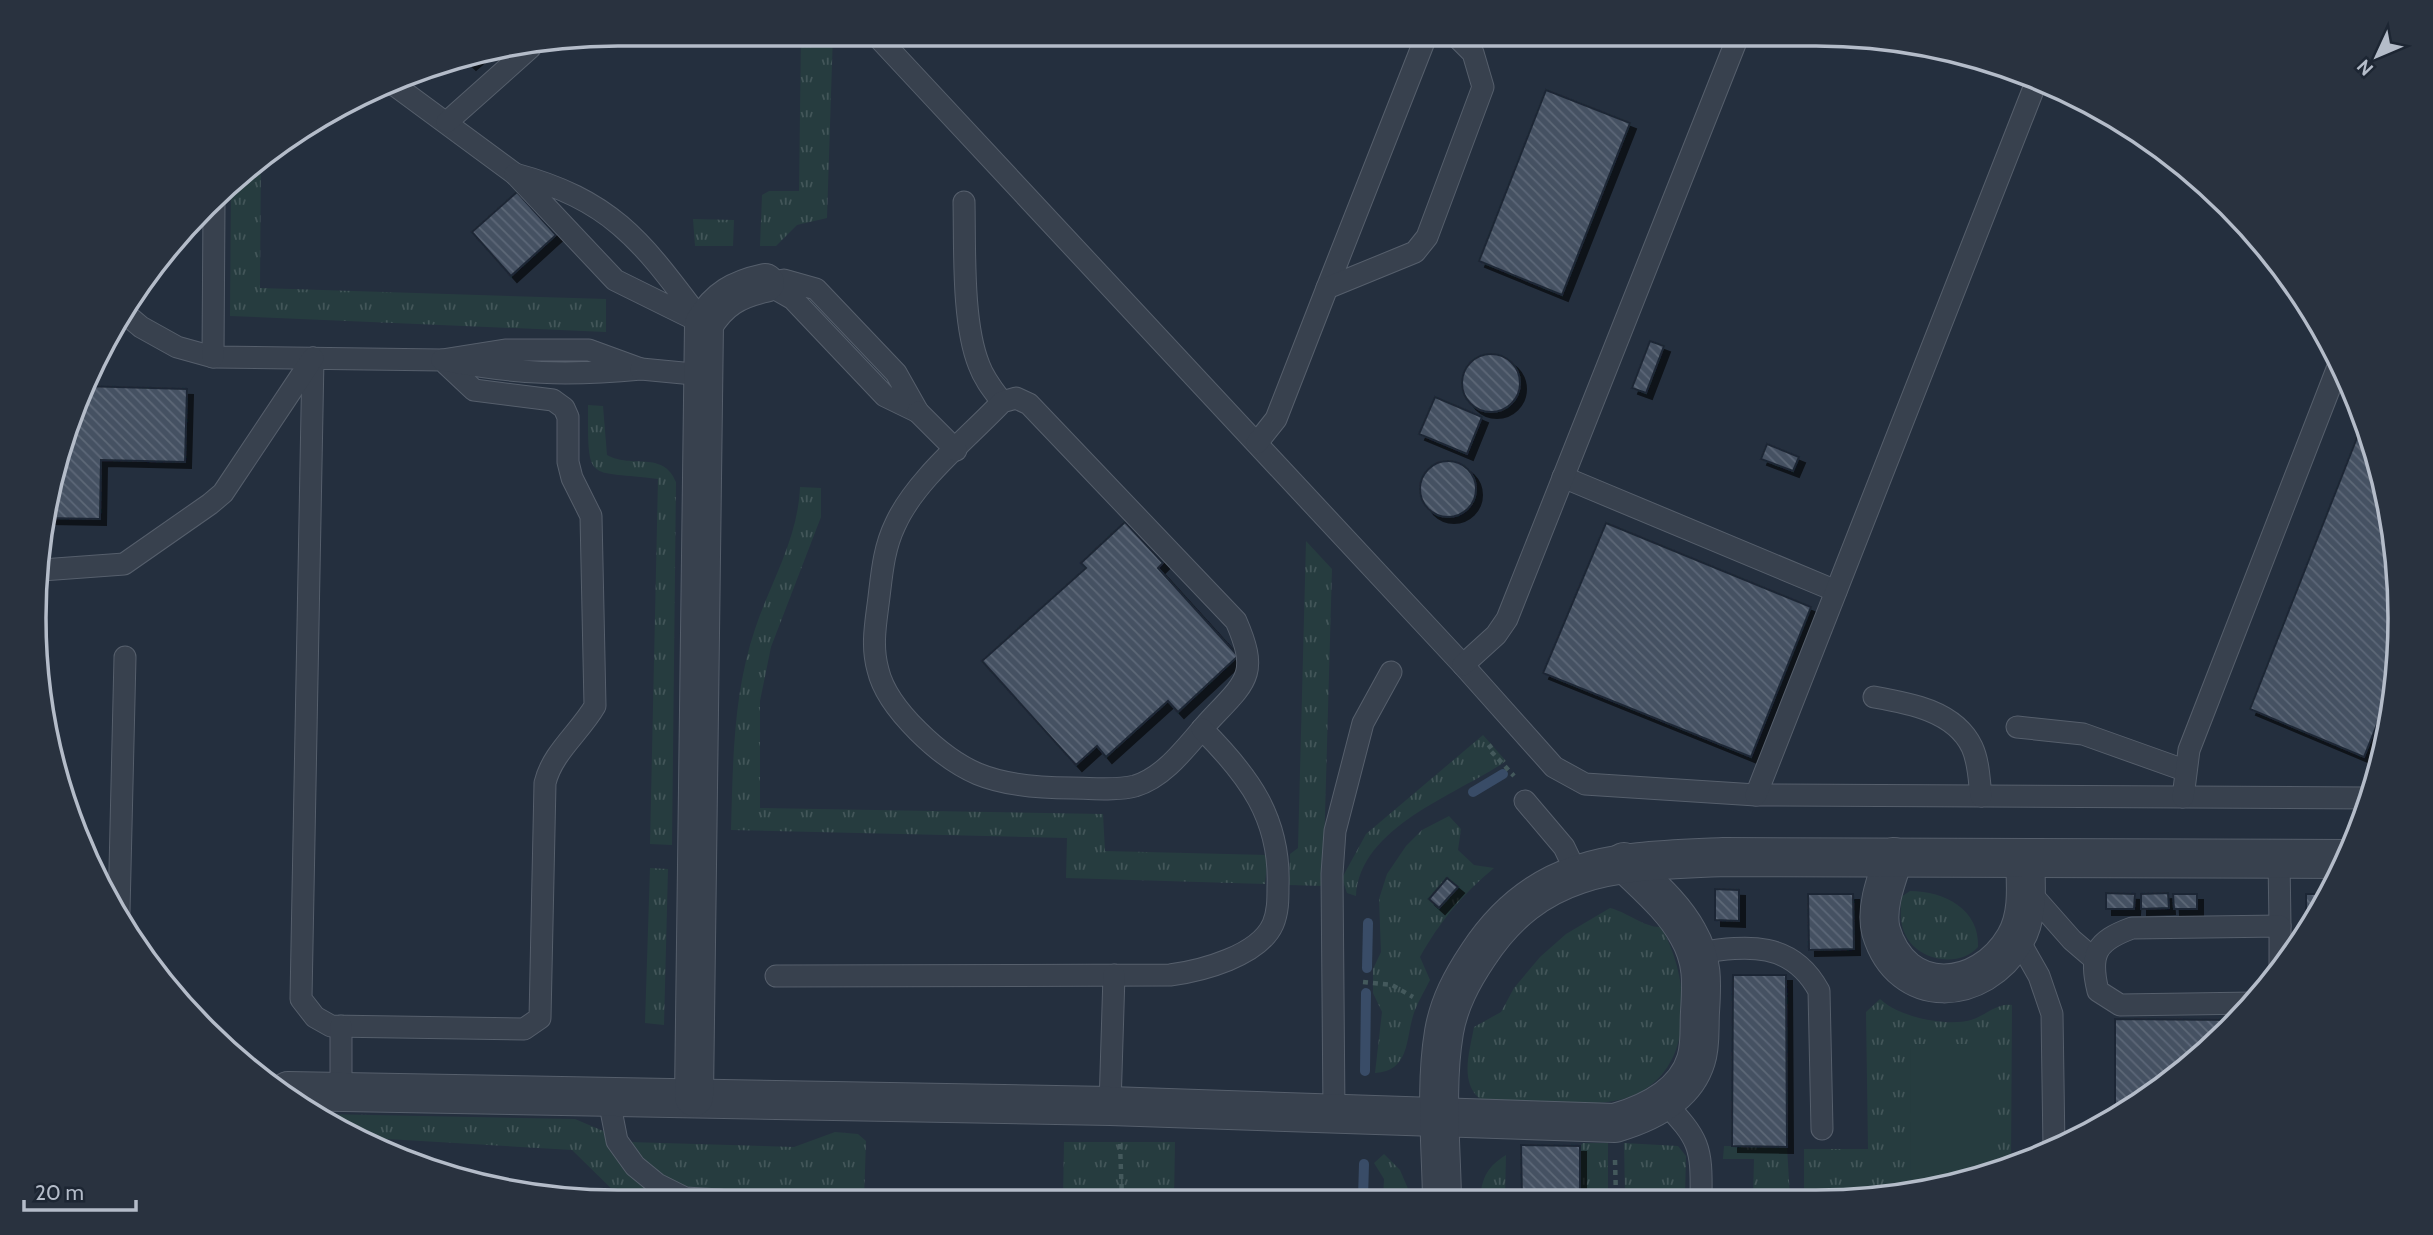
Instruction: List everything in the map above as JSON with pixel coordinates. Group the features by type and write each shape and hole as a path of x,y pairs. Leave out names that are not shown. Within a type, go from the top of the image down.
{"street":[{"path":"694,1097 704,324 712,310 729,295 765,283"},
{"path":"1441,1190 1441,1061 1452,1002 1465,975 1500,926 1543,889 1577,874 1624,862 1723,857 1894,857 2026,875 2279,859 2334,859"},
{"path":"1894,857 1883,890 1880,929 1895,961 1928,983 1966,983 1998,964 2017,937 2026,875"},
{"path":"297,1091 1115,1106 1615,1123 1641,1116 1680,1088 1697,1058 1703,974 1698,953 1687,932 1666,904 1624,862"}],"lane":[{"path":"887,46 1463,664 1553,767 1585,784 1756,795 2358,798"},
{"path":"1257,443 1276,419 1422,46"},
{"path":"1327,288 1415,252 1427,237 1483,86 1473,53 1466,46"},
{"path":"1463,664 1507,620 1734,46"},
{"path":"447,122 524,53"},
{"path":"400,89 515,174 615,280 704,324"},
{"path":"1756,795 2034,89"},
{"path":"515,174 555,184 622,223 704,324"},
{"path":"964,202 966,278 973,347 983,375 1002,402"},
{"path":"213,357 214,212"},
{"path":"765,283 793,299 885,396 918,412 956,450"},
{"path":"130,318 177,347 213,357 442,360 505,350 589,350 642,369 704,375"},
{"path":"48,570 124,564 210,504 223,493 313,358"},
{"path":"313,358 301,999 315,1017 331,1026 524,1029 540,1018 545,783 549,766 583,727 595,706 592,516 572,478 568,462 568,417 564,408 553,400 495,395 474,390 442,360"},
{"path":"2183,797 2184,769 2194,737 2334,377"},
{"path":"1016,398 1029,404 1236,621 1247,647 1249,670 1239,689 1158,775 1135,786 1048,788 1010,783 977,774 915,729 892,702 878,672 873,642 885,550 895,524 912,497 1002,402 1016,398"},
{"path":"1563,477 1836,590"},
{"path":"119,898 125,657"},
{"path":"1334,1114 1332,874 1335,831 1363,723 1391,672"},
{"path":"1874,696 1921,707 1963,734 1976,761 1981,796"},
{"path":"2017,727 2082,734 2184,769"},
{"path":"776,976 1114,975 1198,972 1229,960 1255,944 1272,927 1277,908 1279,858 1273,834 1250,784 1232,759 1202,729"},
{"path":"1525,801 1564,847 1577,874"},
{"path":"2279,859 2280,950"},
{"path":"2026,875 2072,940 2093,958"},
{"path":"2238,1003 2120,1005 2098,991 2093,958 2101,945 2112,935 2132,928 2280,926"},
{"path":"2017,937 2039,976 2052,1014 2054,1137"},
{"path":"1698,953 1750,947 1770,950 1791,959 1811,975 1819,991 1822,1129"},
{"path":"1114,975 1115,1106"},
{"path":"341,1026 341,1091"},
{"path":"608,1095 617,1141 635,1166 669,1190"},
{"path":"1664,1102 1693,1133 1702,1159 1701,1190"}],"path":[{"path":"1492,745 1488,748 1522,785 1525,801"},
{"path":"1334,980 1392,985 1447,1021"},
{"path":"1115,1106 1121,1190"},
{"path":"1615,1156 1616,1190"}],"green space":[{"path":"801,46 833,46 827,218 797,225 776,246 760,246 762,195 769,191 799,191"},
{"path":"261,170 260,288 606,299 606,332 230,316 231,196"},
{"path":"693,219 734,220 733,246 695,246"},
{"path":"588,405 603,406 607,455 626,461 663,466 676,482 672,845 650,844 658,479 604,473 596,469 589,449"},
{"path":"800,487 821,488 821,517 771,647 760,701 760,808 1103,814 1105,851 1268,855 1265,884 1066,878 1067,838 731,830 736,728 742,678 755,629 789,542"},
{"path":"1306,541 1332,569 1323,886 1289,885 1290,854 1298,848"},
{"path":"1483,735 1506,761 1438,800 1392,831 1374,850 1362,871 1356,896 1347,893 1342,878 1366,834"},
{"path":"1449,816 1461,829 1458,850 1474,865 1494,868 1453,909 1420,957 1430,980 1415,1010 1405,1050 1395,1066 1375,1073 1382,1012 1373,993 1373,969 1381,952 1379,899 1387,874 1406,846 1422,830"},
{"path":"650,868 668,869 664,1025 645,1023"},
{"path":"1910,891 1936,895 1958,905 1973,923 1978,947 1961,958 1940,959 1929,956 1912,945 1901,922 1901,897"},
{"path":"1610,908 1649,925 1661,927 1671,949 1679,973 1682,1025 1676,1049 1665,1071 1647,1088 1623,1099 1608,1102 1572,1104 1480,1099 1470,1084 1468,1075 1474,1027 1501,1012 1514,988 1540,957 1566,934"},
{"path":"1880,999 1899,1011 1923,1019 1961,1022 2001,1006 2012,1005 2011,1155 1927,1179 1890,1185 1804,1190 1804,1149 1868,1149 1866,1012"},
{"path":"1910,1044 1994,1044 1994,1161 1911,1182"},
{"path":"333,1114 575,1119 629,1142 794,1147 835,1132 858,1134 866,1141 864,1190 613,1190 572,1150 383,1139"},
{"path":"1064,1142 1175,1142 1174,1190 1063,1190"},
{"path":"1583,1143 1608,1143 1608,1190 1580,1190 1580,1146"},
{"path":"1624,1143 1678,1146 1686,1156 1685,1190 1625,1190"},
{"path":"1724,1146 1787,1147 1790,1190 1753,1190 1754,1159 1723,1159"},
{"path":"1384,1154 1400,1170 1409,1190 1383,1190 1384,1179 1374,1163"},
{"path":"1506,1155 1505,1190 1481,1190 1487,1173"}],"building":[{"path":"1546,90 1630,123 1562,295 1479,261"},
{"path":"517,192 556,235 511,276 472,232"},
{"path":"1650,341 1664,346 1646,393 1632,388"},
{"path":"1491,354 1502,356 1515,367 1520,383 1518,394 1507,407 1491,412 1480,410 1467,399 1462,383 1464,372 1475,359"},
{"path":"95,386 187,389 185,462 101,460 100,519 54,518 65,469"},
{"path":"1435,397 1482,417 1467,454 1419,434"},
{"path":"2358,436 2377,506 2386,580 2386,655 2378,721 2364,757 2250,709"},
{"path":"1767,444 1799,457 1793,471 1761,459"},
{"path":"1442,461 1454,461 1464,465 1472,473 1476,489 1472,505 1464,513 1454,517 1442,517 1432,513 1424,505 1420,495 1420,483 1424,473 1432,465"},
{"path":"1125,522 1163,563 1158,568 1238,656 1178,712 1168,701 1106,757 1097,746 1076,765 982,661 1086,568 1081,563"},
{"path":"1606,523 1811,607 1751,757 1543,673"},
{"path":"1447,878 1458,887 1439,908 1429,899"},
{"path":"1715,889 1739,890 1739,921 1715,920"},
{"path":"2106,893 2135,894 2134,909 2106,909"},
{"path":"2168,893 2169,908 2141,909 2141,894"},
{"path":"1808,894 1853,894 1854,949 1809,950"},
{"path":"2173,894 2197,894 2197,909 2174,909"},
{"path":"2306,894 2316,894 2311,903 2306,911"},
{"path":"1733,975 1786,975 1787,1147 1732,1146"},
{"path":"2115,1019 2222,1020 2164,1071 2115,1104"},
{"path":"1521,1145 1580,1146 1580,1190 1522,1190"}],"waterway":[{"path":"1473,792 1503,774"},
{"path":"1367,968 1368,923"},
{"path":"1365,1071 1366,993"},
{"path":"1363,1190 1364,1164"}]}
